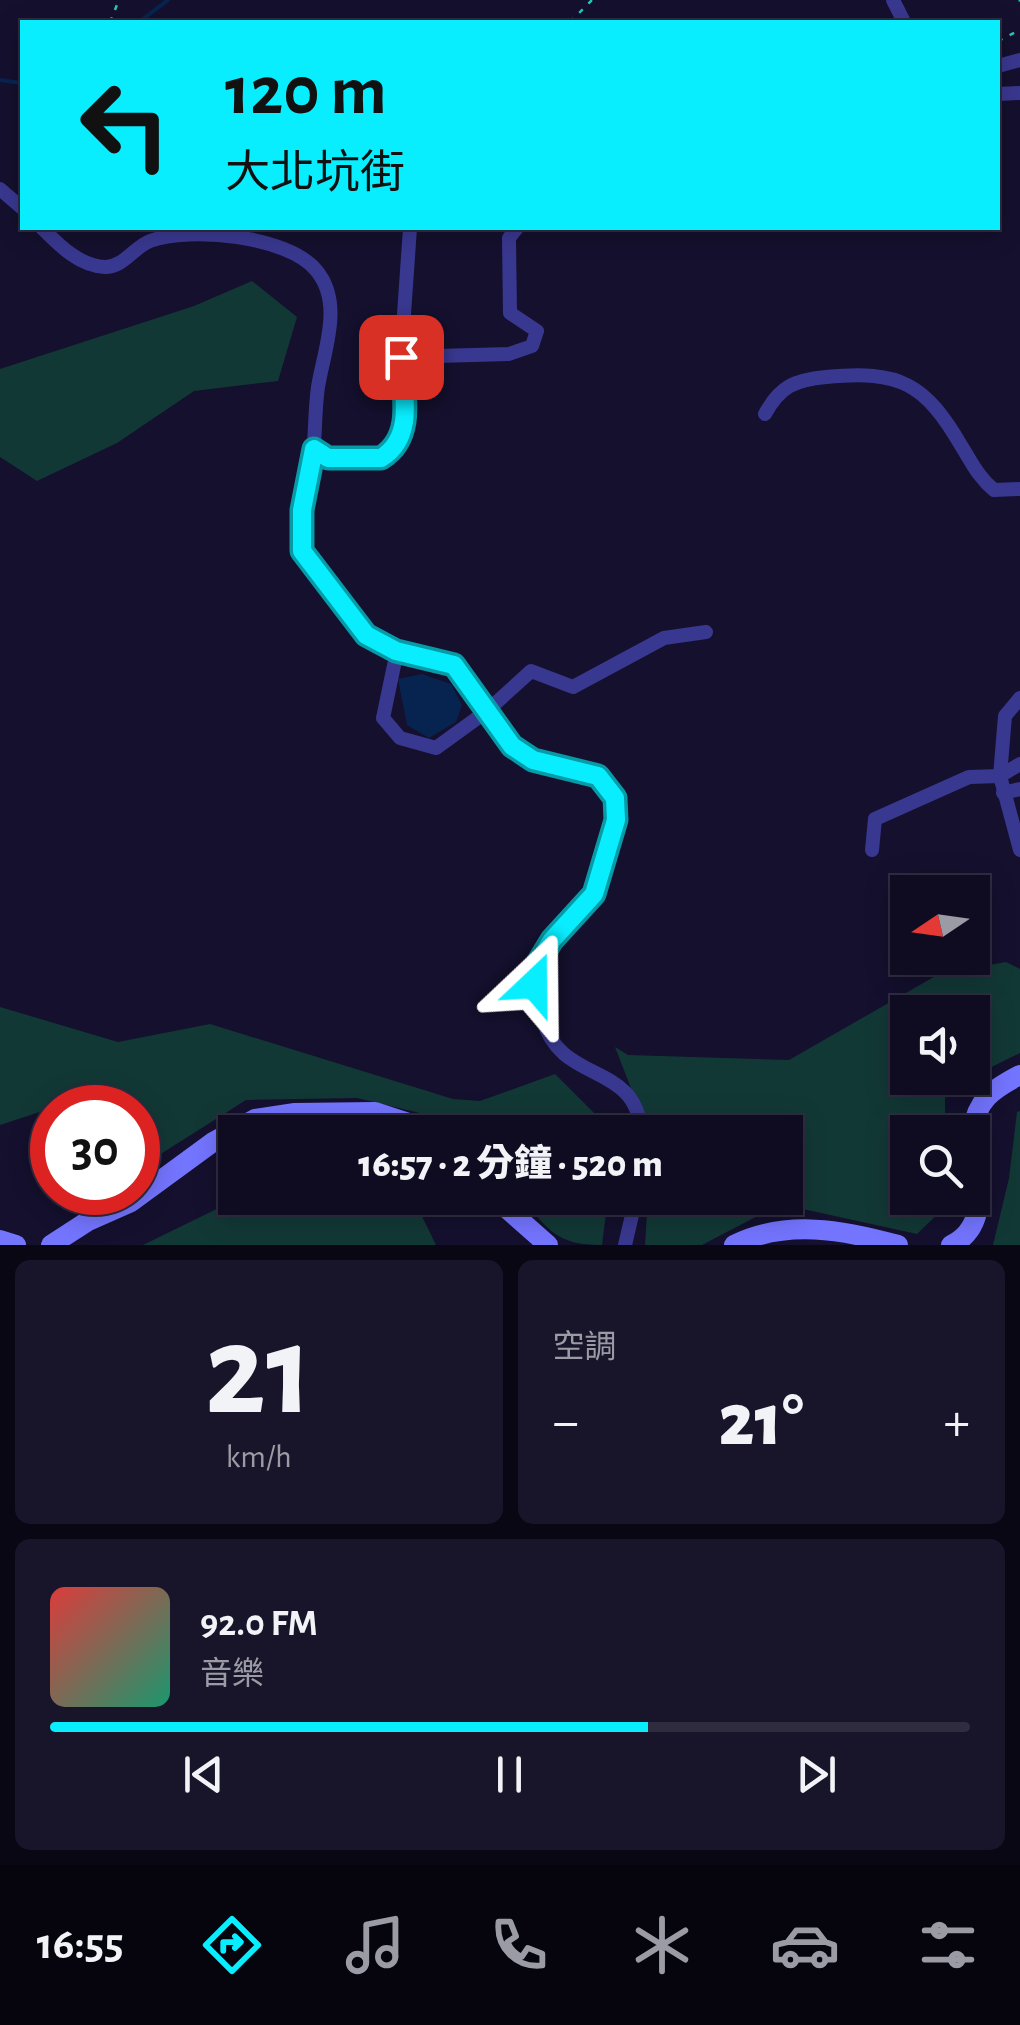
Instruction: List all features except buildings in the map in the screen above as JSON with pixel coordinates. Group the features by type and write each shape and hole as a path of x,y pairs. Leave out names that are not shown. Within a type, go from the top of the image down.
{"street":[{"path":"0,189 20,206"},
{"path":"44,230 62,248 86,263 107,267 145,243 194,233 235,237 302,258 316,270 330,302 314,449 302,510 302,551 366,635 396,651 454,665 512,746 533,760 598,776 615,798 616,820 594,894 552,940 538,963 534,984 545,1026 561,1054 632,1094 640,1115"},
{"path":"314,449 328,458 381,458 390,452 405,422 401,357 412,230"},
{"path":"401,357 462,358 508,354 532,346 537,331 510,313 509,238 515,230"},
{"path":"766,414 776,392 800,380 865,373 908,382 938,410 982,480 994,490 1020,489"},
{"path":"396,651 383,718 400,738 436,748 488,711 531,672 572,686 664,638 706,632"},
{"path":"1020,698 1005,716 1000,776 1020,850"},
{"path":"872,850 874,820 969,777 1000,776 1020,764"},
{"path":"1003,794 1020,789"},
{"path":"975,1115 990,1092 1020,1075"},
{"path":"284,1115 384,1115"},
{"path":"51,1245 88,1221 130,1202 218,1139"},
{"path":"514,1215 548,1245"},
{"path":"625,1245 632,1215"},
{"path":"951,1245 968,1230 974,1215"},
{"path":"734,1245 784,1229 868,1236 898,1245"},
{"path":"0,1240 16,1245"}],"path":[{"path":"572,20 592,0"}],"green space":[{"path":"252,281 297,317 278,381 194,391 117,443 37,481 0,457 0,369 194,306"},
{"path":"1006,962 1020,969 1020,1053 990,1068 990,995 902,995 937,975 990,975 990,965"},
{"path":"890,1002 890,1095 945,1095 945,1115 890,1115 890,1215 937,1215 917,1234 803,1209 803,1115 641,1115 615,1047 628,1055 789,1060"},
{"path":"0,1007 118,1042 210,1024 453,1099 480,1101 555,1074 596,1115 428,1115 357,1098 246,1100 160,1154 160,1085 30,1085 30,1115 0,1125"},
{"path":"1020,1111 1020,1245 993,1245 1009,1178 1017,1112"},
{"path":"218,1208 218,1215 421,1215 436,1245 143,1245"},
{"path":"536,1215 606,1215 602,1245 564,1239"},
{"path":"647,1215 759,1215 702,1245 645,1245"}],"water":[{"path":"422,674 451,684 462,705 456,722 429,738 407,725 398,679"}],"waterway":[{"path":"142,20 168,0"},
{"path":"0,80 20,83"}],"route":[{"path":"401,357 405,422 399,441 381,458 328,458 314,449 299,535 302,551 366,635 396,651 454,665 512,746 533,760 598,776 615,798 616,820 594,894 552,940 538,963 534,984"}]}
